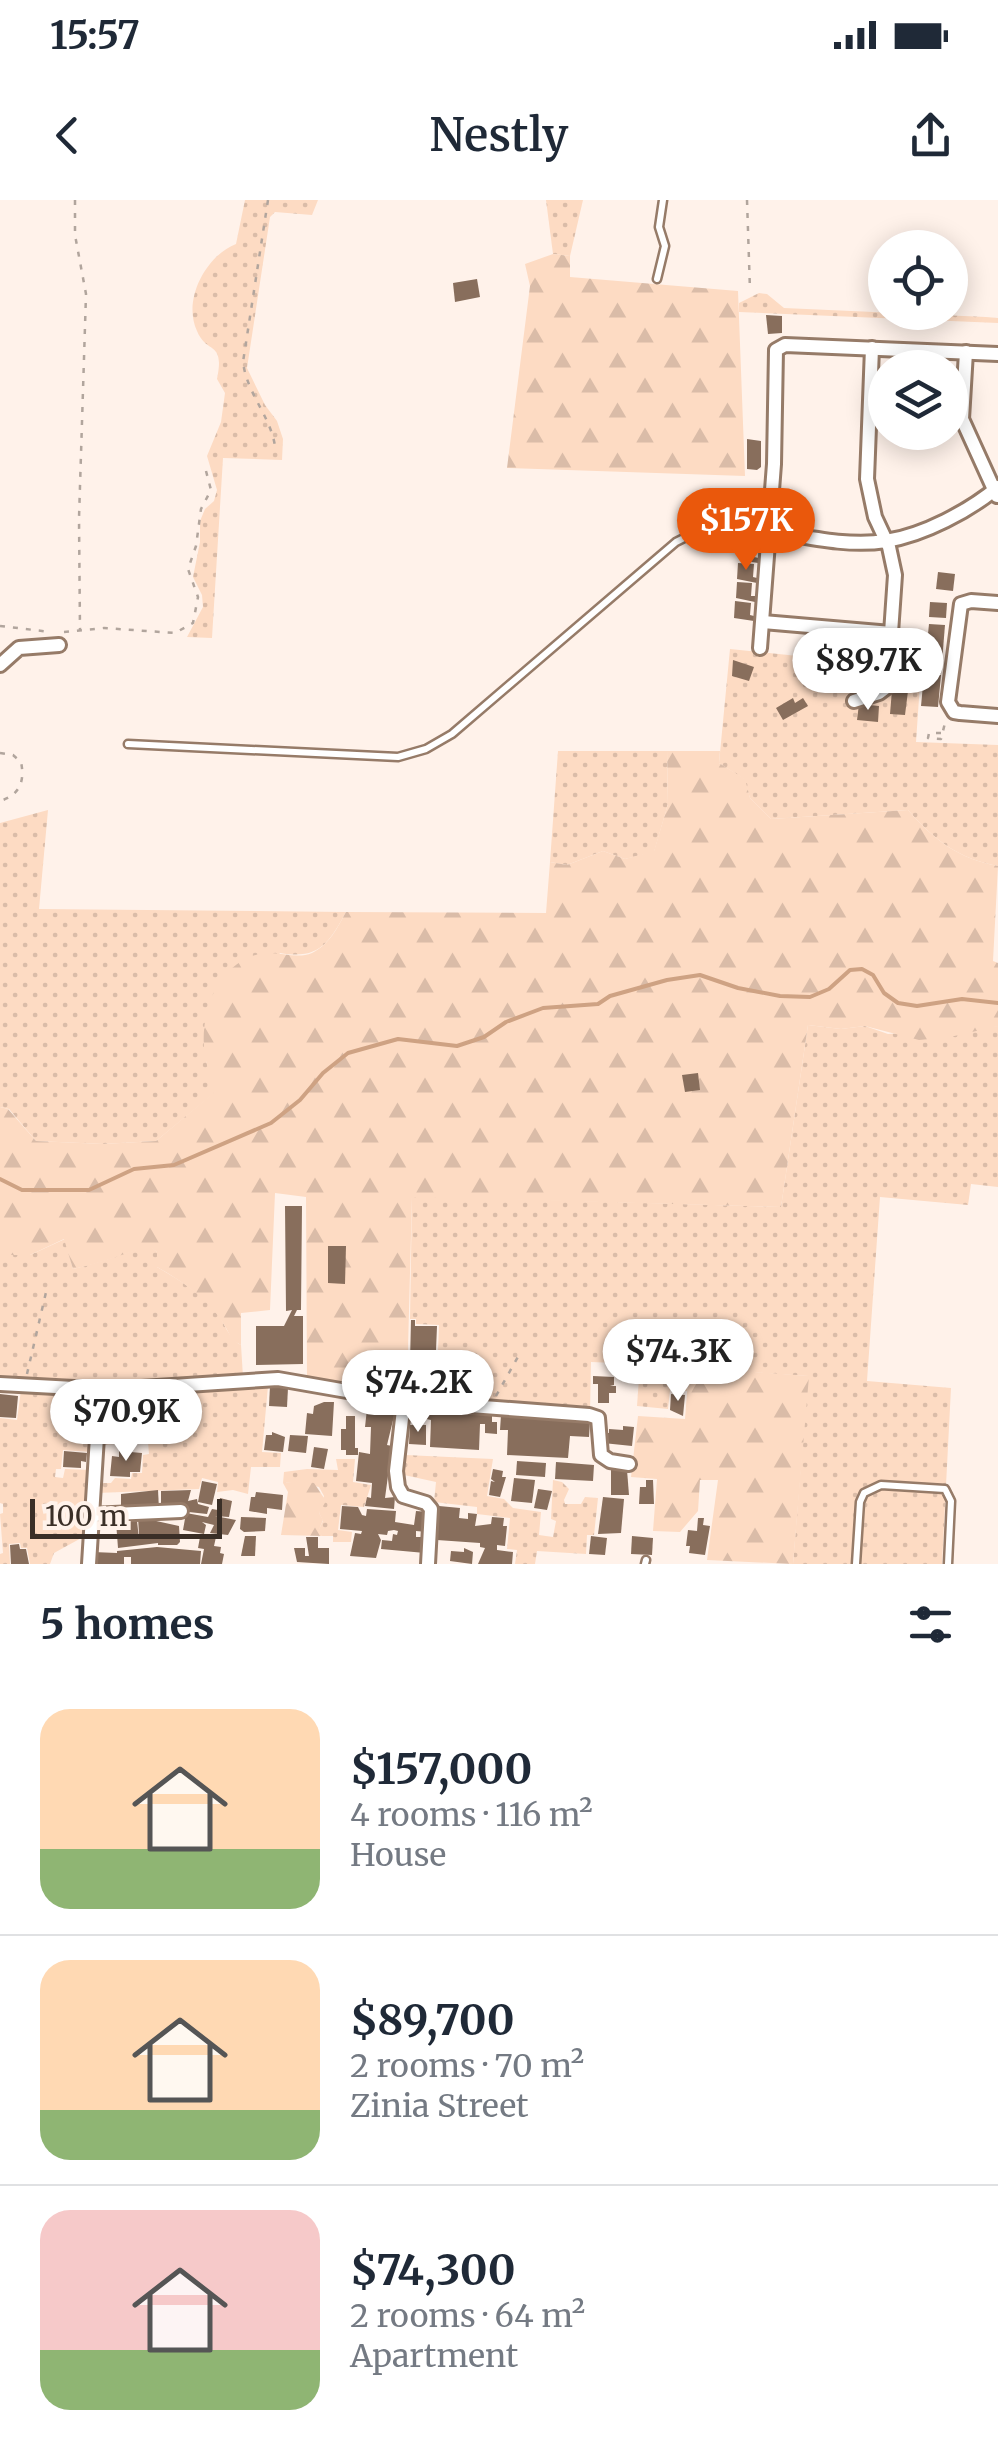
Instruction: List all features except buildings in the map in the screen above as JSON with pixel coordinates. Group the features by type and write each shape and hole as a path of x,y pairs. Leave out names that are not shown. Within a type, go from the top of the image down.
{"street":[{"path":"760,648 770,531 776,350 785,345 919,350"},
{"path":"854,701 879,694 887,687 896,586 886,541 874,517 868,478 872,348"},
{"path":"968,352 998,354"},
{"path":"770,531 833,541 886,541 966,509 997,492 968,432"},
{"path":"998,604 965,601 958,611 948,702 953,715 998,716"},
{"path":"763,622 891,633"},
{"path":"0,665 18,648 60,644"},
{"path":"0,1384 100,1389 278,1380 404,1401 593,1416 598,1421 600,1455 629,1464"},
{"path":"89,1564 100,1389"},
{"path":"404,1401 396,1479 403,1496 426,1503 432,1509 428,1564"},
{"path":"90,1515 182,1511"}],"lane":[{"path":"656,279 665,246 659,227 663,200"},
{"path":"128,744 398,756 426,749 452,734 676,542 708,526 770,531"},
{"path":"856,1564 860,1502 864,1493 881,1485 945,1489 951,1501 948,1564"}],"path":[{"path":"75,200 75,235 86,294 78,518 80,630"},
{"path":"268,200 243,362 246,382 272,429 275,446"},
{"path":"747,200 750,290"},
{"path":"0,626 24,630 104,628 175,633 193,623 198,597 188,569 196,546 200,509 210,490 206,471"},
{"path":"927,735 941,739 953,715"},
{"path":"0,753 13,755 21,762 24,774 17,790 0,801"},
{"path":"23,1386 47,1288"},
{"path":"487,1409 519,1355"}],"green space":[{"path":"245,200 318,200 312,215 275,212 270,217 247,368 277,421 283,439 282,460 223,458 212,638 187,637 203,607 193,577 200,521 217,490 207,456 221,422 225,393 217,379 219,358 197,331 193,305 207,268 236,244"},
{"path":"546,200 583,200 570,256 553,254"},
{"path":"553,254 570,256 570,277 738,291 745,476 507,468 530,286 525,264"},
{"path":"759,293 767,294 784,308 868,312 868,317 739,312 739,303"},
{"path":"968,316 998,318 998,323 968,322"},
{"path":"730,649 921,669 916,742 998,745 998,866 971,859 948,847 908,810 771,819 750,798 744,779 719,763"},
{"path":"558,751 667,751 668,804 654,852 625,859 603,851 567,865 550,862"},
{"path":"667,751 720,751 719,763 745,779 750,798 771,819 908,810 948,847 971,859 998,866 993,961 998,963 998,1026 919,1040 865,1026 841,1029 808,1025 781,1207 412,1197 407,1387 401,1395 307,1379 306,1197 275,1193 270,1310 241,1313 241,1345 232,1340 219,1317 201,1298 157,1267 157,1252 150,1247 73,1269 64,1239 30,1255 0,1255 0,1107 8,1109 36,1141 156,1141 217,1090 206,1061 207,1012 220,982 243,960 259,954 312,953 328,940 346,912 546,913 550,862 567,865 603,851 625,859 654,851 668,804"},
{"path":"48,810 39,909 346,912 321,947 304,954 280,953 206,1061 218,1090 156,1141 36,1141 9,1109 0,1107 0,823"},
{"path":"808,1025 841,1029 865,1026 888,1034 998,1026 998,1187 971,1184 968,1205 880,1197 867,1381 951,1388 942,1564 793,1564 808,1376 688,1368 687,1391 670,1390 668,1409 637,1406 640,1364 591,1362 590,1412 401,1395 407,1387 408,1364 427,1365 427,1375 437,1375 439,1325 416,1324 416,1319 410,1319 412,1196 781,1207"},
{"path":"65,1239 73,1269 150,1246 157,1252 157,1267 206,1300 241,1345 243,1377 117,1385 0,1381 0,1255 30,1255"},
{"path":"689,1367 809,1376 793,1564 707,1560 718,1480 700,1480 698,1511 680,1532 653,1531 657,1479 631,1477 638,1416 685,1419"},
{"path":"268,1386 262,1452 281,1453 280,1467 251,1467 248,1494 233,1490 217,1492 218,1482 202,1478 199,1489 97,1493 97,1483 131,1479 132,1473 142,1473 143,1455 149,1454 148,1442 101,1445 107,1394"},
{"path":"21,1390 67,1394 64,1430 68,1434 94,1436 92,1452 63,1450 61,1469 56,1469 55,1477 63,1478 65,1469 90,1470 85,1536 54,1553 50,1564 30,1564 27,1548 21,1548 20,1543 9,1544 10,1564 0,1564 0,1418 17,1420"},
{"path":"405,1455 493,1459 487,1496 504,1499 513,1508 541,1512 539,1535 553,1537 553,1480 569,1489 565,1504 581,1504 585,1497 598,1498 594,1535 587,1535 586,1554 537,1551 535,1564 515,1564 517,1550 507,1549 510,1518 477,1514 477,1507 434,1502 436,1482 404,1475"},
{"path":"336,1459 355,1459 353,1482 371,1485 364,1507 341,1505 338,1530 352,1532 351,1542 333,1542 333,1536 322,1536 318,1531 323,1521 319,1513 324,1496 319,1487 283,1483 284,1472 338,1470"},
{"path":"283,1483 314,1483 326,1501 319,1513 323,1520 319,1530 322,1536 281,1535 288,1492"}],"waterway":[{"path":"0,1179 22,1190 89,1190 134,1169 174,1165 271,1123 348,1053 398,1039 457,1046 543,1008 598,1004 610,996 667,980 700,975 738,988 810,997 829,989 850,970 862,969 873,975 884,993 898,1003 917,1006 962,999 998,1003"}]}
